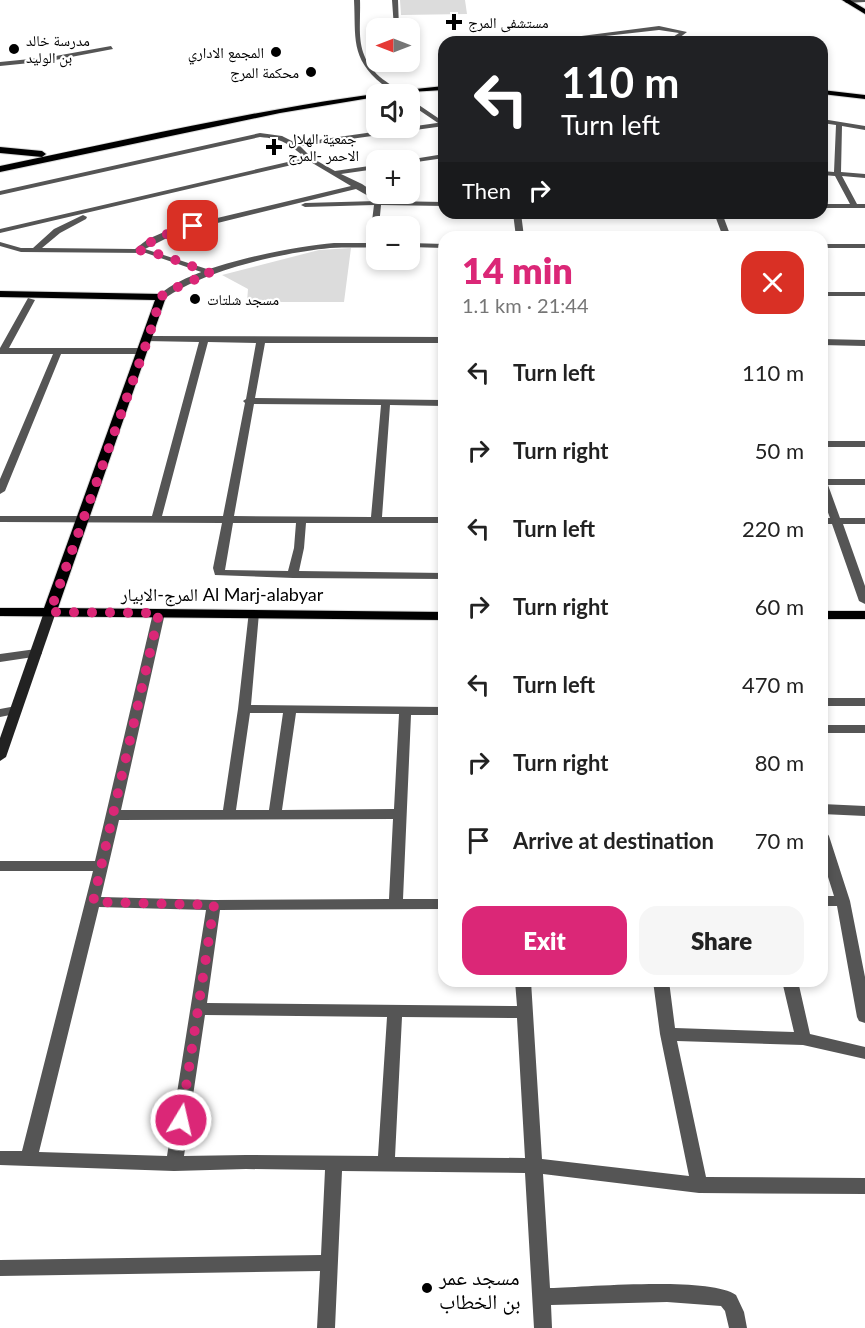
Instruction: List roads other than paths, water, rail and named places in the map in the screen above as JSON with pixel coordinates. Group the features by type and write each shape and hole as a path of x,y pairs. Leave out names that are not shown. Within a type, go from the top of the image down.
{"main road":[{"path":"845,0 865,12"},
{"path":"420,90 438,88"},
{"path":"828,93 865,97"},
{"path":"0,169 297,108 366,97"},
{"path":"0,169 57,154 105,147"},
{"path":"0,150 57,154"},
{"path":"0,294 161,299"},
{"path":"0,300 161,299"},
{"path":"0,757 161,299"},
{"name":"المرج-الابيار Al Marj-alabyar","path":"0,612 438,616"},
{"path":"828,615 865,615"}],"street":[{"path":"357,0 357,41 361,58 372,72 387,84"},
{"path":"395,0 396,18"},
{"path":"845,0 865,0"},
{"path":"590,36 659,28 684,32 678,36"},
{"path":"0,63 50,59 111,48"},
{"path":"420,107 438,120"},
{"path":"828,122 865,128"},
{"path":"838,123 837,174 855,206"},
{"path":"295,145 438,125"},
{"path":"0,193 260,135 277,136 295,145 310,159 366,191"},
{"path":"420,160 438,157"},
{"path":"0,231 310,159"},
{"path":"336,173 366,168"},
{"path":"828,174 865,176"},
{"path":"138,250 151,241 174,231 359,186"},
{"path":"326,194 335,203"},
{"path":"270,207 366,203"},
{"path":"420,204 438,204"},
{"path":"828,206 865,206"},
{"path":"35,250 57,231 104,207"},
{"path":"0,244 12,249 35,250 138,250 162,255 210,273"},
{"path":"420,245 438,246"},
{"path":"161,299 172,288 210,273 310,249 366,246"},
{"path":"828,246 865,246"},
{"path":"828,294 865,294"},
{"path":"31,300 2,351 58,351 204,340 438,340"},
{"path":"156,520 204,340"},
{"path":"261,340 248,401 219,573 438,576"},
{"path":"828,342 865,343"},
{"path":"0,491 58,351"},
{"path":"248,401 438,403"},
{"path":"376,520 386,403"},
{"path":"828,444 865,444"},
{"path":"828,482 865,482"},
{"path":"828,498 865,601"},
{"path":"0,519 438,520"},
{"path":"292,574 299,548 301,520"},
{"path":"828,521 865,521"},
{"path":"29,1158 102,866 159,613"},
{"path":"229,814 244,709 253,613"},
{"path":"0,658 36,653"},
{"path":"828,702 865,702"},
{"path":"244,709 438,711"},
{"path":"275,814 290,709"},
{"path":"0,712 16,710"},
{"path":"396,904 405,711"},
{"path":"828,729 865,729"},
{"path":"828,809 865,811"},
{"path":"113,815 399,814"},
{"path":"828,855 843,901 865,1017"},
{"path":"0,866 102,866"},
{"path":"828,901 843,901"},
{"path":"93,902 214,905 438,904"},
{"path":"174,1164 214,905"},
{"path":"523,987 543,1328"},
{"path":"662,987 668,1034 699,1185"},
{"path":"791,987 802,1039"},
{"path":"198,1009 525,1012"},
{"path":"386,1165 395,1011"},
{"path":"668,1034 802,1039 865,1053"},
{"path":"0,1158 174,1164 535,1166 699,1185 865,1186"},
{"path":"326,1328 334,1164"},
{"path":"0,1268 330,1263"},
{"path":"540,1297 686,1294 720,1296 727,1299 733,1306 738,1328"}],"place":[{"name":"مستشفى المرج","path":"454,22"},
{"name":"مدرسة خالد بن الوليد","path":"14,49"},
{"name":"المجمع الاداري","path":"276,52"},
{"name":"محكمة المرج","path":"311,72"},
{"name":"جمعية الهلال الاحمر -المرج","path":"274,147"},
{"name":"مسجد شلتات","path":"195,299"},
{"name":"مسجد عمر بن الخطاب","path":"427,1288"}]}
